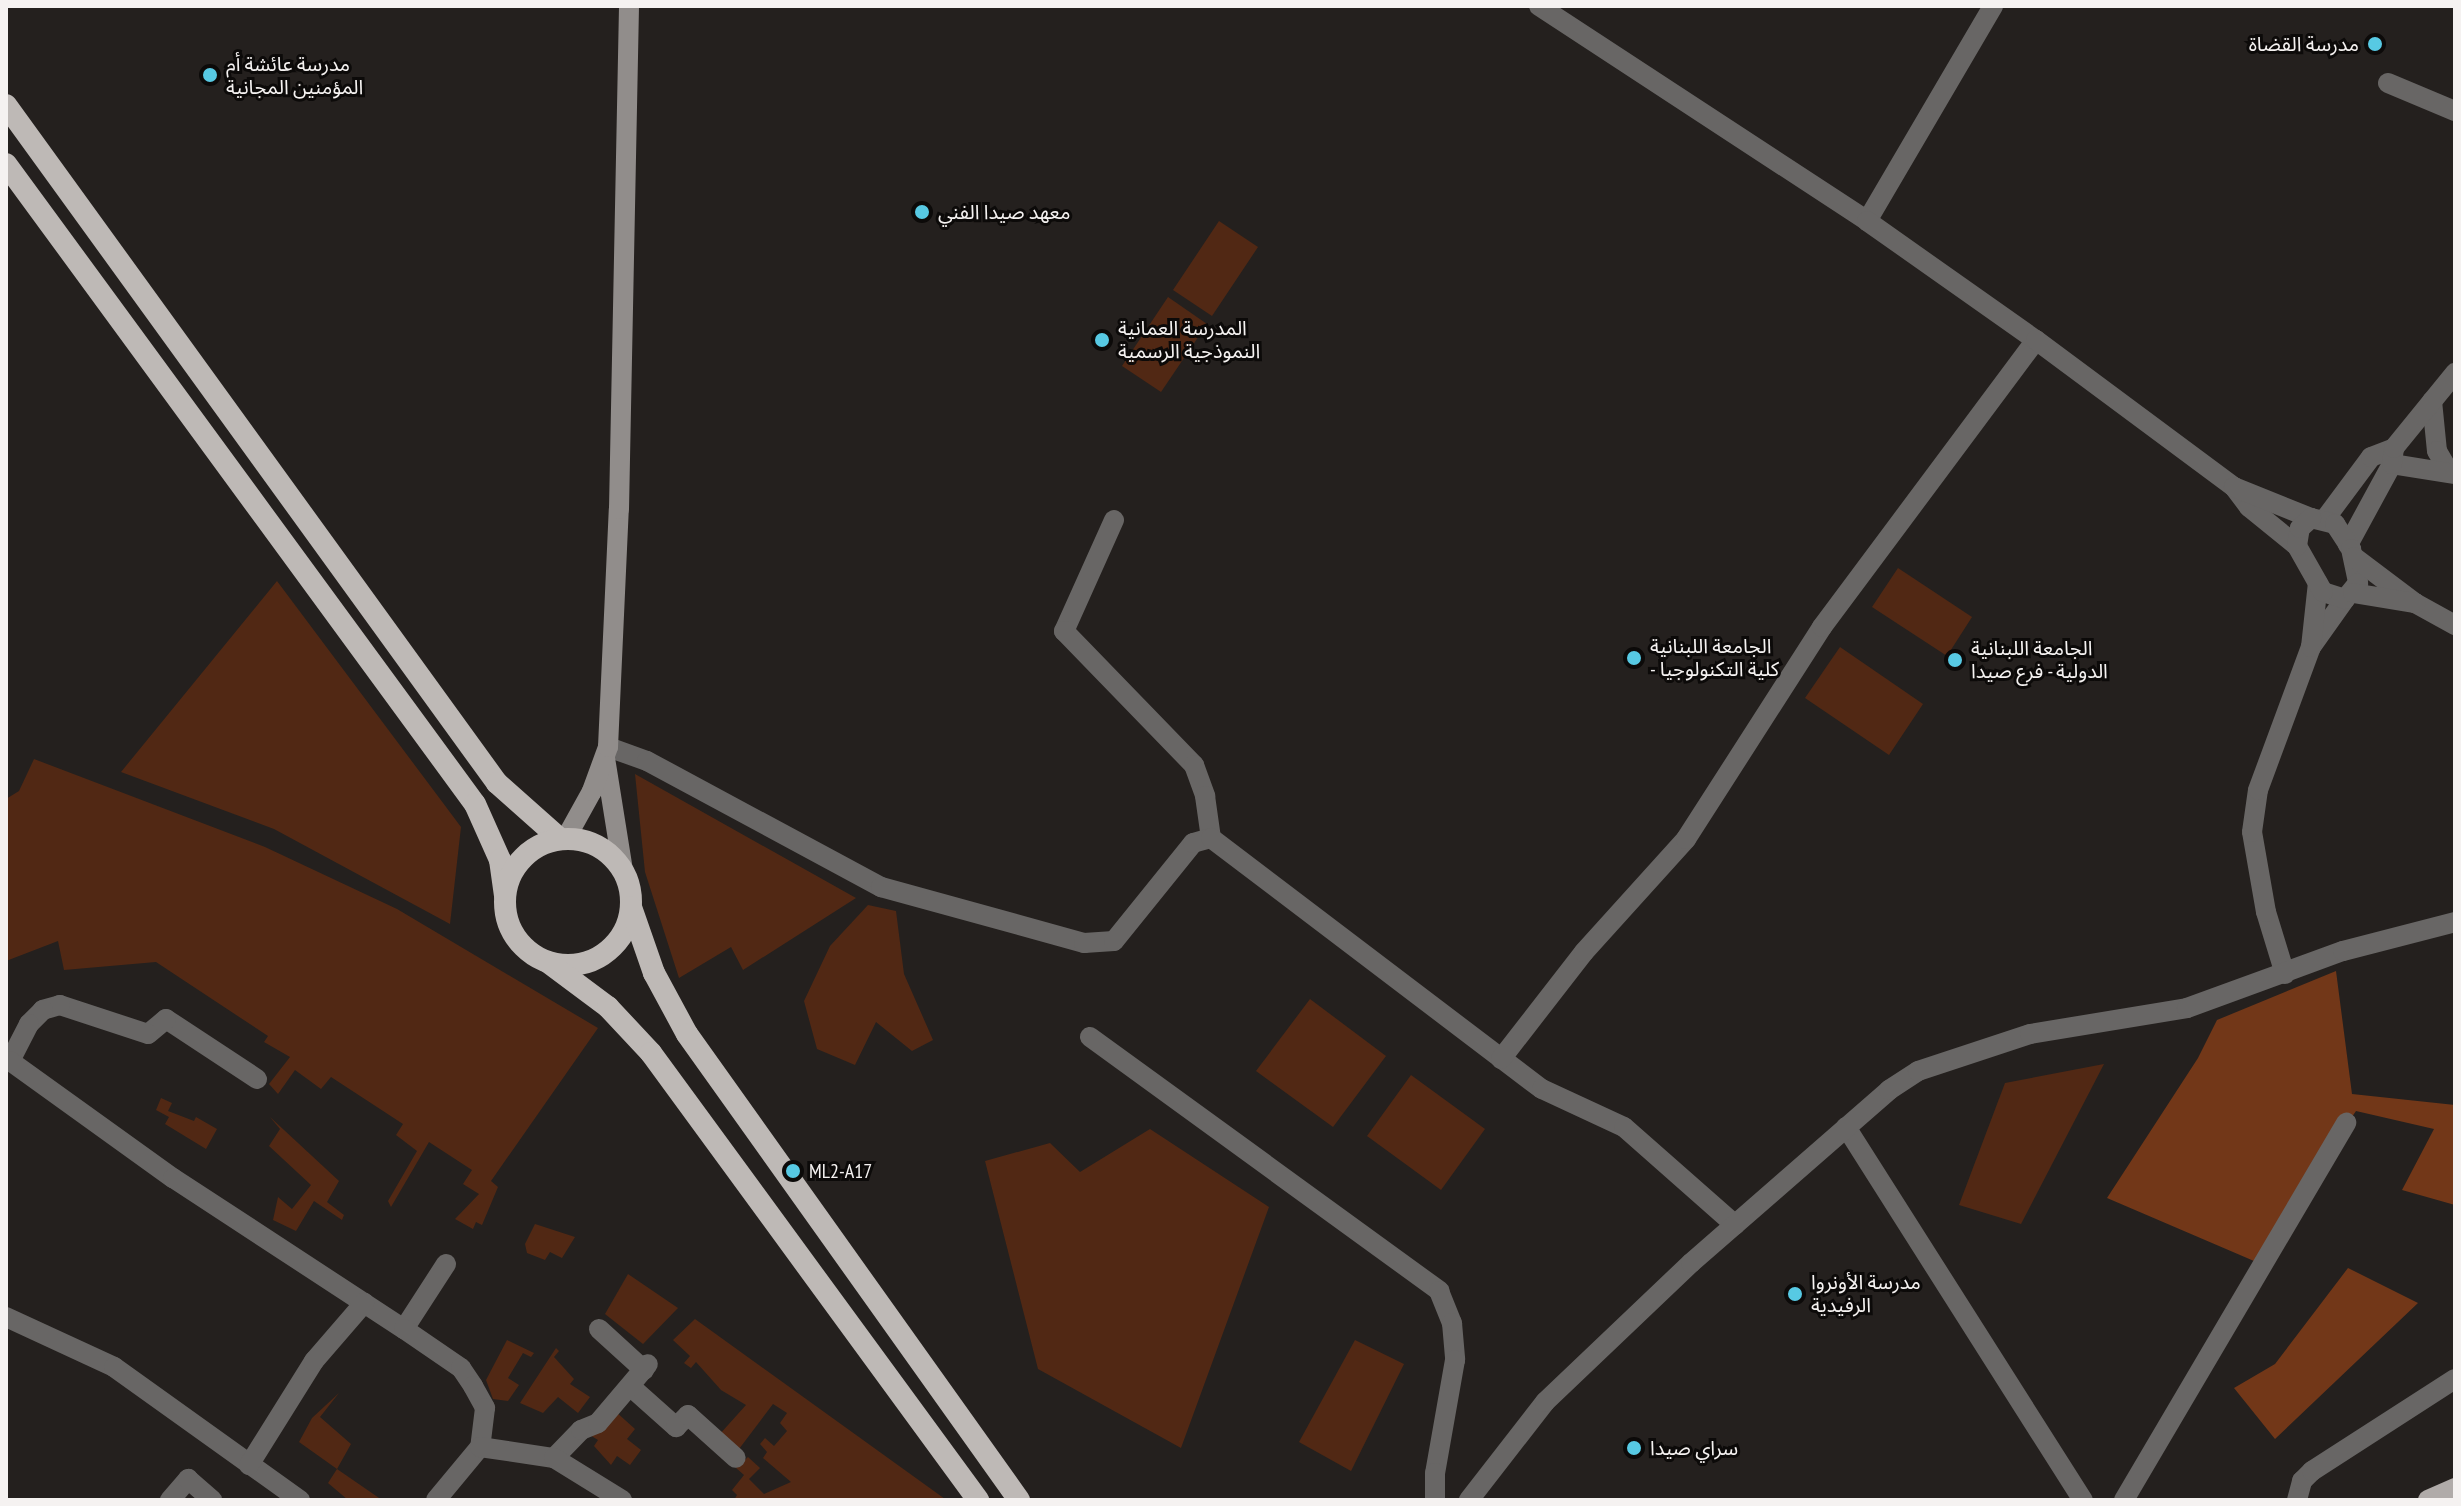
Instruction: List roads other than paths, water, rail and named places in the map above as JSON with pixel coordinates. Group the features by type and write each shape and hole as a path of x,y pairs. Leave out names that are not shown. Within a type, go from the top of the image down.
{"highway":[{"path":"6,105 497,783 563,839 594,844 623,870 631,907 654,973 687,1034 1019,1500"},
{"path":"6,164 475,804 500,860 515,937 530,953 549,963 608,1007 651,1053 978,1500"},
{"path":"505,895 525,855 563,839"},
{"path":"549,963 577,965 604,955 627,926 631,907"}],"main road":[{"path":"623,870 606,752 619,509 629,6"},
{"path":"563,839 606,752"},
{"path":"2428,1500 2455,1488"}],"street":[{"path":"1539,6 1867,221 2036,340 2234,487 2318,519 2351,551 2415,603 2455,625"},
{"path":"1867,221 1993,6"},
{"path":"2388,83 2455,111"},
{"path":"1501,1059 1584,952 1686,839 1822,627 2036,340"},
{"path":"2311,647 2349,596 2359,576 2351,551 2393,456 2455,373"},
{"path":"2432,401 2437,451 2452,473"},
{"path":"2297,546 2300,528 2318,519 2371,457 2393,456 2452,473"},
{"path":"2234,487 2249,507 2297,546 2329,598 2349,596 2415,603"},
{"path":"1114,520 1064,631 1194,765 1205,796 1211,838 1501,1059 1554,1096 1624,1127 1735,1225"},
{"path":"2285,974 2266,912 2252,832 2258,790 2311,647 2318,583"},
{"path":"606,752 647,761 881,887 1084,943 1114,941 1193,843 1211,838"},
{"path":"1469,1500 1545,1402 1735,1225 1889,1090 1954,1056 2030,1034 2187,1008 2406,931 2455,922"},
{"path":"257,1079 166,1019 148,1034 60,1005 43,1010 29,1024 8,1064 461,1368 485,1408 480,1447 436,1500"},
{"path":"1090,1037 1439,1291 1452,1323 1455,1360 1435,1473 1435,1500"},
{"path":"2124,1500 2346,1123"},
{"path":"1846,1127 2083,1500"},
{"path":"404,1329 446,1264"},
{"path":"249,1465 314,1361 364,1303"},
{"path":"6,1317 114,1367 300,1500"},
{"path":"554,1458 581,1430 598,1423 646,1367 599,1329"},
{"path":"2297,1500 2302,1481 2312,1471 2455,1379"},
{"path":"630,1386 676,1427 688,1415 736,1458"},
{"path":"480,1447 554,1458 622,1500"},
{"path":"170,1500 188,1479 212,1500"}],"place":[{"name":"مدرسة القضاة","path":"2375,44"},
{"name":"مدرسة عائشة أم المؤمنين المجانية","path":"210,75"},
{"name":"معهد صيدا الفني","path":"922,212"},
{"name":"المدرسة العمانية النموذجية الرسمية","path":"1102,340"},
{"name":"الجامعة اللبنانية - كلية التكنولوجيا","path":"1634,658"},
{"name":"الجامعة اللبنانية الدولية - فرع صيدا","path":"1955,660"},
{"name":"ML2-A17","path":"793,1171"},
{"name":"مدرسة الأونروا الرفيدية","path":"1795,1294"},
{"name":"سراي صيدا","path":"1634,1448"}]}
